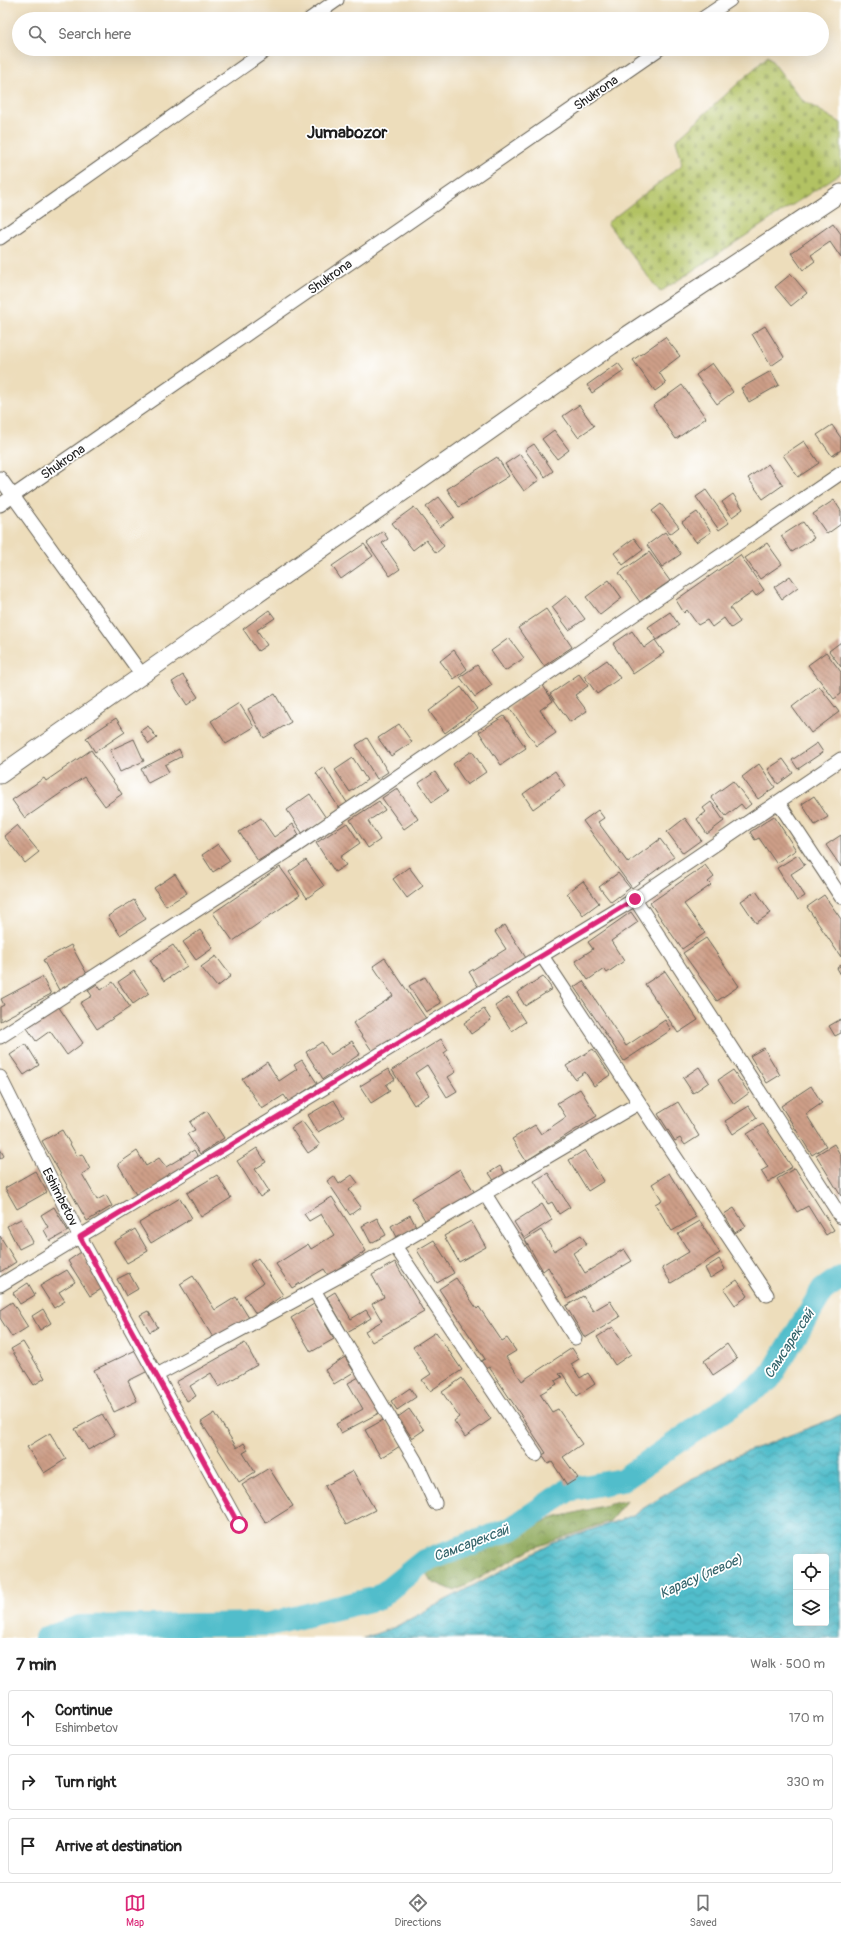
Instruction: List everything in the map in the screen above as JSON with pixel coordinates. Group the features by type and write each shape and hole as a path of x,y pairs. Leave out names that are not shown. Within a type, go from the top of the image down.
{"main road":[{"path":"0,775 611,346 841,193"}],"street":[{"path":"320,12 337,0"},
{"path":"712,12 730,0"},
{"path":"0,238 258,56"},
{"name":"Shukrona","path":"0,505 649,56"},
{"path":"0,1037 287,852 841,473"},
{"path":"0,478 142,675"},
{"path":"0,1285 635,899 841,759"},
{"path":"778,802 841,897"},
{"path":"635,899 841,1217"},
{"path":"542,956 766,1295"},
{"name":"Eshimbetov","path":"0,1077 80,1237 239,1525"},
{"path":"157,1375 395,1246 639,1102"},
{"path":"485,1194 575,1338"},
{"path":"395,1246 536,1455"},
{"path":"314,1290 415,1460 435,1502"}],"green space":[{"path":"768,56 802,100 841,123 841,173 660,292 607,223 683,164 676,140"},
{"path":"627,1500 610,1521 533,1548 455,1591 431,1581 425,1571 550,1519"}],"water":[{"name":"Карасу (левое)","path":"841,1414 841,1638 364,1638 395,1627 553,1543 631,1516 684,1483 730,1458 832,1419"}],"building":[{"path":"833,223 841,234 841,258 830,242 811,255 815,261 803,270 791,253"},
{"path":"791,274 807,293 791,306 775,287"},
{"path":"765,326 784,357 771,366 752,334"},
{"path":"665,337 680,356 659,372 666,383 655,391 633,360"},
{"path":"618,363 624,371 592,393 587,385"},
{"path":"712,363 733,392 717,404 696,375"},
{"path":"771,371 779,385 749,402 741,388"},
{"path":"682,385 706,418 676,439 653,406"},
{"path":"579,405 594,426 578,437 563,416"},
{"path":"832,425 841,438 841,450 832,456 817,435"},
{"path":"554,430 569,450 557,459 542,439"},
{"path":"804,441 819,463 798,477 783,455"},
{"path":"534,444 553,471 545,477 525,450"},
{"path":"520,454 539,480 524,491 505,464"},
{"path":"497,457 509,476 459,507 447,489"},
{"path":"768,464 783,485 763,499 748,478"},
{"path":"706,490 729,523 719,530 696,497"},
{"path":"733,494 743,509 732,517 722,502"},
{"path":"439,497 454,517 440,527 426,507"},
{"path":"834,500 841,511 841,524 827,534 813,514"},
{"path":"661,504 679,527 670,534 652,511"},
{"path":"414,507 444,546 436,553 426,540 413,550 392,523"},
{"path":"697,512 711,532 696,542 682,522"},
{"path":"803,522 814,538 792,552 781,536"},
{"path":"383,531 388,539 382,543 400,569 390,576 367,543"},
{"path":"665,532 681,554 662,567 647,545"},
{"path":"634,538 643,550 623,565 614,553"},
{"path":"767,543 782,564 760,579 745,558"},
{"path":"364,544 373,556 341,579 332,566"},
{"path":"649,552 670,581 640,602 619,573"},
{"path":"740,555 764,590 756,596 753,592 730,608 740,622 731,628 724,618 712,627 707,620 698,625 687,610 684,613 676,600"},
{"path":"790,576 798,587 782,599 774,587"},
{"path":"609,580 622,598 600,615 586,597"},
{"path":"567,595 585,619 569,630 552,607"},
{"path":"546,609 572,647 544,666 518,628"},
{"path":"269,610 275,618 257,630 267,645 258,651 243,629"},
{"path":"670,612 679,625 657,640 648,627"},
{"path":"632,631 644,648 655,640 664,653 633,674 613,644"},
{"path":"509,638 524,658 505,671 491,651"},
{"path":"841,642 841,667 829,651"},
{"path":"454,650 467,669 454,679 440,661"},
{"path":"826,652 841,672 841,694 834,699 808,665"},
{"path":"607,660 620,678 597,694 584,676"},
{"path":"477,665 492,685 475,697 460,677"},
{"path":"579,674 588,686 575,695 587,711 570,722 550,694"},
{"path":"183,675 198,697 187,705 172,682"},
{"path":"542,684 553,701 540,710 556,733 537,746 509,707"},
{"path":"819,686 839,712 811,733 792,707"},
{"path":"461,687 477,709 445,733 429,711"},
{"path":"275,694 291,722 264,738 248,709"},
{"path":"239,703 254,727 226,744 211,721"},
{"path":"504,716 526,748 501,765 479,732"},
{"path":"116,718 125,732 95,752 86,738"},
{"path":"399,724 412,742 391,756 378,738"},
{"path":"148,726 157,738 149,744 140,731"},
{"path":"367,738 388,772 377,779 356,745"},
{"path":"134,739 144,761 120,772 110,750"},
{"path":"817,743 823,752 798,769 792,760"},
{"path":"179,749 182,756 165,765 169,772 148,783 141,769"},
{"path":"91,750 122,794 105,806 84,777 25,818 12,800 44,778 46,781"},
{"path":"472,751 486,772 467,785 453,764"},
{"path":"353,758 367,780 350,792 335,770"},
{"path":"783,759 793,773 778,784 768,769"},
{"path":"759,764 775,787 758,799 742,777"},
{"path":"324,767 348,804 340,809 316,773"},
{"path":"555,771 565,786 533,809 523,794"},
{"path":"435,772 448,791 432,802 419,783"},
{"path":"733,781 751,804 745,809 741,804 726,816 711,797"},
{"path":"397,788 418,819 404,829 382,798"},
{"path":"310,794 326,818 303,834 287,810"},
{"path":"814,796 828,817 815,825 802,804"},
{"path":"379,801 385,810 368,821 380,840 368,848 350,820"},
{"path":"711,802 724,821 707,834 697,819 706,812 703,808"},
{"path":"598,810 604,818 598,822 628,863 660,839 674,857 632,888 583,821"},
{"path":"774,816 796,850 776,863 759,838 755,840 750,832"},
{"path":"261,818 274,837 293,824 299,835 258,861 239,832"},
{"path":"685,818 701,840 683,853 667,832"},
{"path":"347,823 360,843 340,857 346,865 335,872 316,843"},
{"path":"17,825 39,852 25,863 4,836"},
{"path":"841,835 841,867 826,845"},
{"path":"218,844 230,861 213,872 202,855"},
{"path":"798,855 805,865 791,874 805,896 797,901 777,868"},
{"path":"306,860 324,886 307,898 289,872"},
{"path":"705,865 714,877 708,882 711,885 684,904 705,933 682,949 650,903"},
{"path":"280,867 300,895 233,941 213,913"},
{"path":"409,867 423,886 407,898 393,879"},
{"path":"618,873 630,888 611,902 599,887"},
{"path":"175,874 187,893 166,906 154,888"},
{"path":"583,881 599,903 583,915 567,893"},
{"path":"756,891 771,913 756,923 741,901"},
{"path":"824,895 841,919 841,957 807,907"},
{"path":"134,900 146,919 120,935 108,916"},
{"path":"631,912 638,922 611,941 624,961 607,973 604,969 588,980 575,961 593,949 588,942"},
{"path":"505,925 526,958 479,988 469,972 506,949 495,932"},
{"path":"200,930 213,948 196,960 183,942"},
{"path":"706,938 739,986 717,1001 683,953"},
{"path":"71,945 87,974 59,990 43,960"},
{"path":"173,945 187,966 164,981 150,960"},
{"path":"216,956 231,976 217,987 201,967"},
{"path":"385,958 427,1020 375,1055 353,1023 393,996 373,966"},
{"path":"841,965 841,975 837,968"},
{"path":"134,971 149,993 133,1004 118,982"},
{"path":"665,971 698,1020 678,1033 645,984"},
{"path":"543,976 552,989 525,1006 517,993"},
{"path":"42,977 51,994 0,1021 0,1007 4,1005 1,999"},
{"path":"425,977 441,1003 426,1012 409,986"},
{"path":"583,981 626,1046 665,1020 671,1030 624,1061 574,987"},
{"path":"113,982 130,1007 97,1029 80,1003 92,996 88,990 97,984 101,990"},
{"path":"509,997 525,1022 512,1031 495,1006"},
{"path":"58,1006 83,1043 67,1055 50,1031 36,1041 27,1028"},
{"path":"484,1009 491,1020 471,1034 464,1023"},
{"path":"841,1019 841,1033 835,1036 829,1026"},
{"path":"441,1039 448,1050 444,1053 456,1072 448,1077 457,1091 447,1097 427,1065 415,1073 429,1095 414,1105 392,1070"},
{"path":"352,1041 360,1054 323,1079 306,1052 322,1042 330,1055"},
{"path":"26,1044 39,1065 24,1075 10,1055"},
{"path":"764,1048 780,1075 767,1083 750,1056"},
{"path":"593,1049 610,1075 594,1086 585,1072 575,1079 566,1066"},
{"path":"302,1060 317,1083 299,1095 301,1097 290,1104 284,1095 262,1109 242,1079 267,1062 279,1081 297,1069 294,1065"},
{"path":"699,1067 709,1082 693,1093 683,1078"},
{"path":"388,1069 395,1079 386,1085 390,1091 371,1103 360,1086"},
{"path":"733,1070 749,1093 734,1104 718,1080"},
{"path":"811,1086 822,1103 806,1114 826,1146 812,1155 781,1106"},
{"path":"580,1089 597,1116 526,1161 512,1139 535,1125 541,1134 566,1117 557,1103"},
{"path":"334,1100 344,1117 318,1132 308,1115"},
{"path":"678,1102 699,1136 685,1145 680,1138 675,1141 658,1114"},
{"path":"749,1106 757,1118 733,1134 725,1121"},
{"path":"207,1111 224,1138 200,1154 187,1134 195,1130 190,1122"},
{"path":"302,1121 320,1145 308,1153 291,1128"},
{"path":"763,1124 792,1167 768,1182 761,1171 768,1167 747,1134"},
{"path":"62,1130 77,1156 82,1154 90,1169 82,1174 97,1200 106,1195 112,1206 87,1221 42,1141"},
{"path":"834,1144 841,1156 841,1196 816,1155"},
{"path":"257,1148 266,1162 255,1169 269,1191 260,1197 237,1161"},
{"path":"0,1149 4,1156 0,1159"},
{"path":"194,1150 200,1160 138,1198 118,1164 137,1151 146,1166 159,1158 166,1167"},
{"path":"585,1150 604,1181 588,1191 569,1160"},
{"path":"500,1166 506,1175 495,1182 489,1173"},
{"path":"795,1168 834,1230 826,1235 808,1206 797,1212 777,1179"},
{"path":"460,1169 475,1193 426,1222 412,1198"},
{"path":"35,1171 47,1192 17,1209 5,1188"},
{"path":"548,1173 570,1207 559,1214 552,1202 548,1204 534,1181"},
{"path":"669,1173 696,1217 672,1231 655,1204 662,1200 652,1184"},
{"path":"217,1175 231,1198 201,1217 187,1193"},
{"path":"352,1175 358,1183 349,1190 361,1207 350,1215 327,1181 334,1176 339,1184"},
{"path":"332,1197 366,1251 328,1275 324,1269 292,1288 276,1264 308,1244 311,1249 334,1235 321,1214 309,1221 304,1214"},
{"path":"180,1198 192,1218 151,1243 139,1223"},
{"path":"542,1204 552,1220 524,1238 514,1222"},
{"path":"54,1207 68,1231 50,1241 44,1230 48,1227 41,1215"},
{"path":"734,1208 746,1226 735,1233 724,1214"},
{"path":"410,1215 416,1226 397,1237 391,1226"},
{"path":"377,1218 386,1235 371,1243 362,1226"},
{"path":"21,1219 33,1242 19,1249 7,1226"},
{"path":"471,1221 486,1247 459,1262 444,1236"},
{"path":"700,1221 720,1253 671,1283 662,1268 689,1252 678,1234"},
{"path":"135,1229 148,1251 127,1263 114,1242"},
{"path":"541,1230 554,1251 581,1235 587,1244 573,1253 585,1273 624,1249 632,1261 567,1299 548,1267 543,1271 525,1240"},
{"path":"0,1236 16,1262 0,1272"},
{"path":"434,1240 454,1273 437,1283 417,1250"},
{"path":"81,1252 103,1288 90,1296 68,1261"},
{"path":"258,1258 283,1295 256,1314 244,1296 263,1283 250,1264"},
{"path":"719,1259 725,1269 710,1278 705,1268"},
{"path":"395,1262 424,1312 372,1342 365,1331 382,1321 372,1304 384,1297 372,1275"},
{"path":"67,1270 75,1282 59,1292 65,1301 54,1308 40,1286"},
{"path":"129,1273 138,1289 126,1296 117,1279"},
{"path":"193,1276 215,1310 236,1297 249,1318 214,1339 180,1284"},
{"path":"456,1278 477,1309 479,1307 502,1341 507,1338 516,1351 506,1357 522,1381 572,1348 579,1359 571,1364 580,1378 588,1373 595,1384 577,1396 562,1373 559,1374 562,1377 555,1381 557,1384 540,1394 552,1412 558,1409 582,1444 563,1457 578,1478 567,1485 552,1462 548,1464 542,1455 546,1453 489,1367 485,1369 481,1361 485,1359 439,1289"},
{"path":"737,1280 748,1296 735,1305 724,1289"},
{"path":"28,1283 35,1295 20,1304 13,1293"},
{"path":"335,1292 351,1319 366,1310 371,1318 347,1332 327,1297"},
{"path":"583,1296 593,1311 610,1301 620,1317 585,1338 566,1306"},
{"path":"12,1302 28,1327 12,1337 0,1318 0,1310"},
{"path":"314,1304 334,1339 311,1352 291,1318"},
{"path":"43,1309 51,1323 40,1330 32,1316"},
{"path":"148,1311 158,1327 150,1332 140,1315"},
{"path":"613,1327 631,1354 615,1365 597,1337"},
{"path":"436,1332 462,1370 430,1391 422,1380 431,1374 413,1347"},
{"path":"23,1342 45,1378 34,1385 11,1349"},
{"path":"245,1343 257,1365 219,1387 211,1373 190,1386 196,1396 187,1401 176,1382"},
{"path":"727,1344 737,1359 713,1375 704,1361"},
{"path":"138,1349 148,1371 128,1381 137,1401 114,1412 94,1370"},
{"path":"345,1357 354,1372 334,1384 325,1370"},
{"path":"359,1377 379,1413 341,1433 336,1424 363,1409 348,1383"},
{"path":"462,1378 491,1419 465,1437 454,1421 459,1417 442,1392"},
{"path":"410,1388 416,1397 397,1410 391,1401"},
{"path":"409,1409 424,1430 412,1438 398,1417"},
{"path":"215,1413 237,1448 244,1443 248,1450 243,1453 255,1472 239,1482 201,1422"},
{"path":"102,1414 115,1435 88,1450 75,1429"},
{"path":"385,1419 400,1446 381,1458 365,1430"},
{"path":"50,1433 66,1459 44,1473 27,1447"},
{"path":"269,1468 293,1506 266,1523 242,1485"},
{"path":"353,1471 375,1510 346,1525 325,1486"}],"waterway":[{"name":"Самсарексай","path":"46,1638 80,1627 270,1624 378,1598 424,1561 511,1529 568,1490 622,1480 769,1379 823,1290 841,1277"}],"district":[{"name":"Jumabozor","path":"347,132"}],"route":[{"path":"239,1525 80,1237 635,899"}]}
